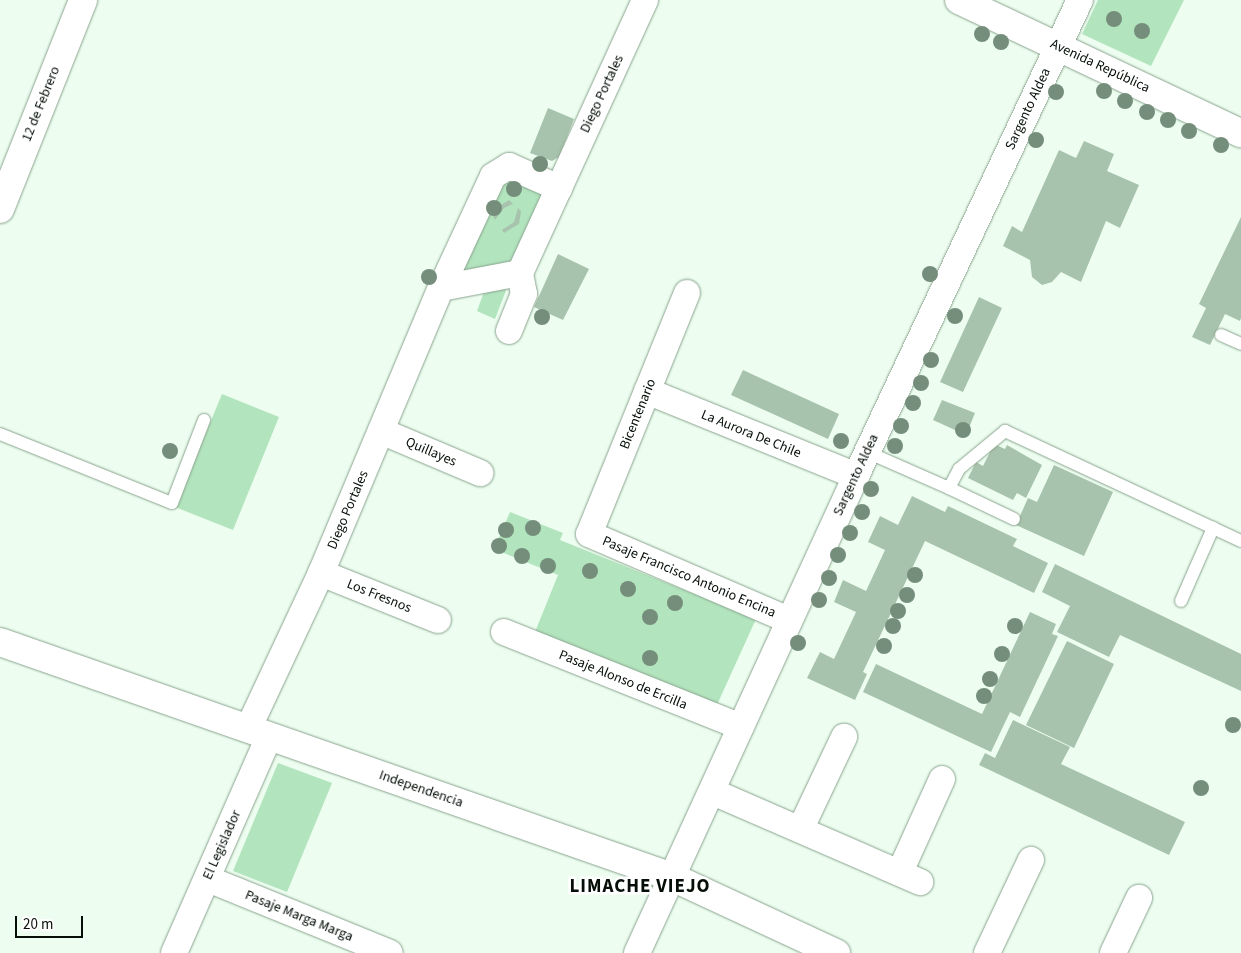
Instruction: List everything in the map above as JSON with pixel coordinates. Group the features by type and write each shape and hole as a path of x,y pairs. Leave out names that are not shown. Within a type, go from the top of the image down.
{"main road":[{"name":"12 de Febrero","path":"0,209 83,0"},
{"name":"Avenida República","path":"959,0 1241,133"},
{"name":"Independencia","path":"0,642 672,877 836,953"}],"street":[{"name":"Diego Portales","path":"520,273 645,0"},
{"name":"Sargento Aldea","path":"637,953 713,792 789,620 867,452 1080,0"},
{"name":"Diego Portales","path":"259,733 321,573 441,288 493,176 509,166 559,188"},
{"path":"441,288 520,273 524,294 509,331"},
{"name":"Bicentenario","path":"589,534 687,293"},
{"name":"La Aurora De Chile","path":"647,391 856,476"},
{"name":"Quillayes","path":"381,431 480,473"},
{"name":"Pasaje Francisco Antonio Encina","path":"589,534 789,620"},
{"name":"Los Fresnos","path":"321,573 438,620"},
{"name":"Pasaje Alonso de Ercilla","path":"504,632 741,727"},
{"name":"El Legislador","path":"174,953 208,879 259,733"},
{"path":"801,828 844,737"},
{"path":"713,792 801,828 910,877 942,779"},
{"path":"987,953 1031,860"},
{"name":"Pasaje Marga Marga","path":"208,879 390,953"},
{"path":"1113,953 1139,898"}],"lane":[{"path":"1221,335 1241,344"},
{"path":"0,434 172,503 204,420"},
{"path":"949,488 959,469 1005,431 1241,541"},
{"path":"867,452 949,488 1014,520"},
{"path":"1181,601 1213,528"}],"green space":[{"path":"1098,0 1184,0 1151,66 1082,34"},
{"path":"509,172 547,192 513,265 463,271 465,252"},
{"path":"507,288 495,319 477,311 484,292"},
{"path":"222,394 279,417 233,530 175,507"},
{"path":"510,512 563,533 560,540 756,619 716,707 535,632 558,575 494,549"},
{"path":"278,763 332,783 287,892 233,871"}],"building":[{"path":"548,108 574,119 559,157 552,161 530,153"},
{"path":"1084,141 1114,154 1107,171 1139,185 1120,228 1106,221 1081,282 1061,272 1052,282 1042,285 1032,277 1030,260 1003,246 1012,226 1022,232 1059,150 1076,158"},
{"path":"509,200 513,204 504,208 495,220 493,216 501,205"},
{"path":"518,208 521,211 519,224 504,233 502,230 514,222"},
{"path":"1241,217 1241,318 1240,321 1225,314 1210,345 1192,337 1206,308 1199,304"},
{"path":"558,254 589,269 563,320 534,307"},
{"path":"979,297 1002,308 963,392 940,382"},
{"path":"743,370 839,414 828,439 731,395"},
{"path":"942,400 975,413 966,435 933,420"},
{"path":"994,444 1005,449 1007,445 1042,465 1026,498 1017,493 1013,500 968,478 976,462 983,466"},
{"path":"1054,465 1113,492 1084,556 1016,525 1028,498 1037,502"},
{"path":"912,496 945,512 948,506 1017,539 1013,546 1048,563 1034,593 925,541 863,672 867,674 855,700 807,678 820,652 834,659 856,612 834,602 843,580 866,591 885,550 868,542 880,516 898,525"},
{"path":"1055,564 1241,654 1241,691 1120,635 1109,657 1057,632 1070,606 1042,592"},
{"path":"1030,612 1056,624 1052,634 1058,636 1020,717 1010,712 991,752 863,692 876,664 982,714"},
{"path":"1067,641 1114,664 1074,748 1026,725"},
{"path":"1013,720 1070,747 1061,764 1185,822 1169,855 979,765 985,753 995,758"}],"district":[{"name":"LIMACHE VIEJO","path":"640,887"}]}
